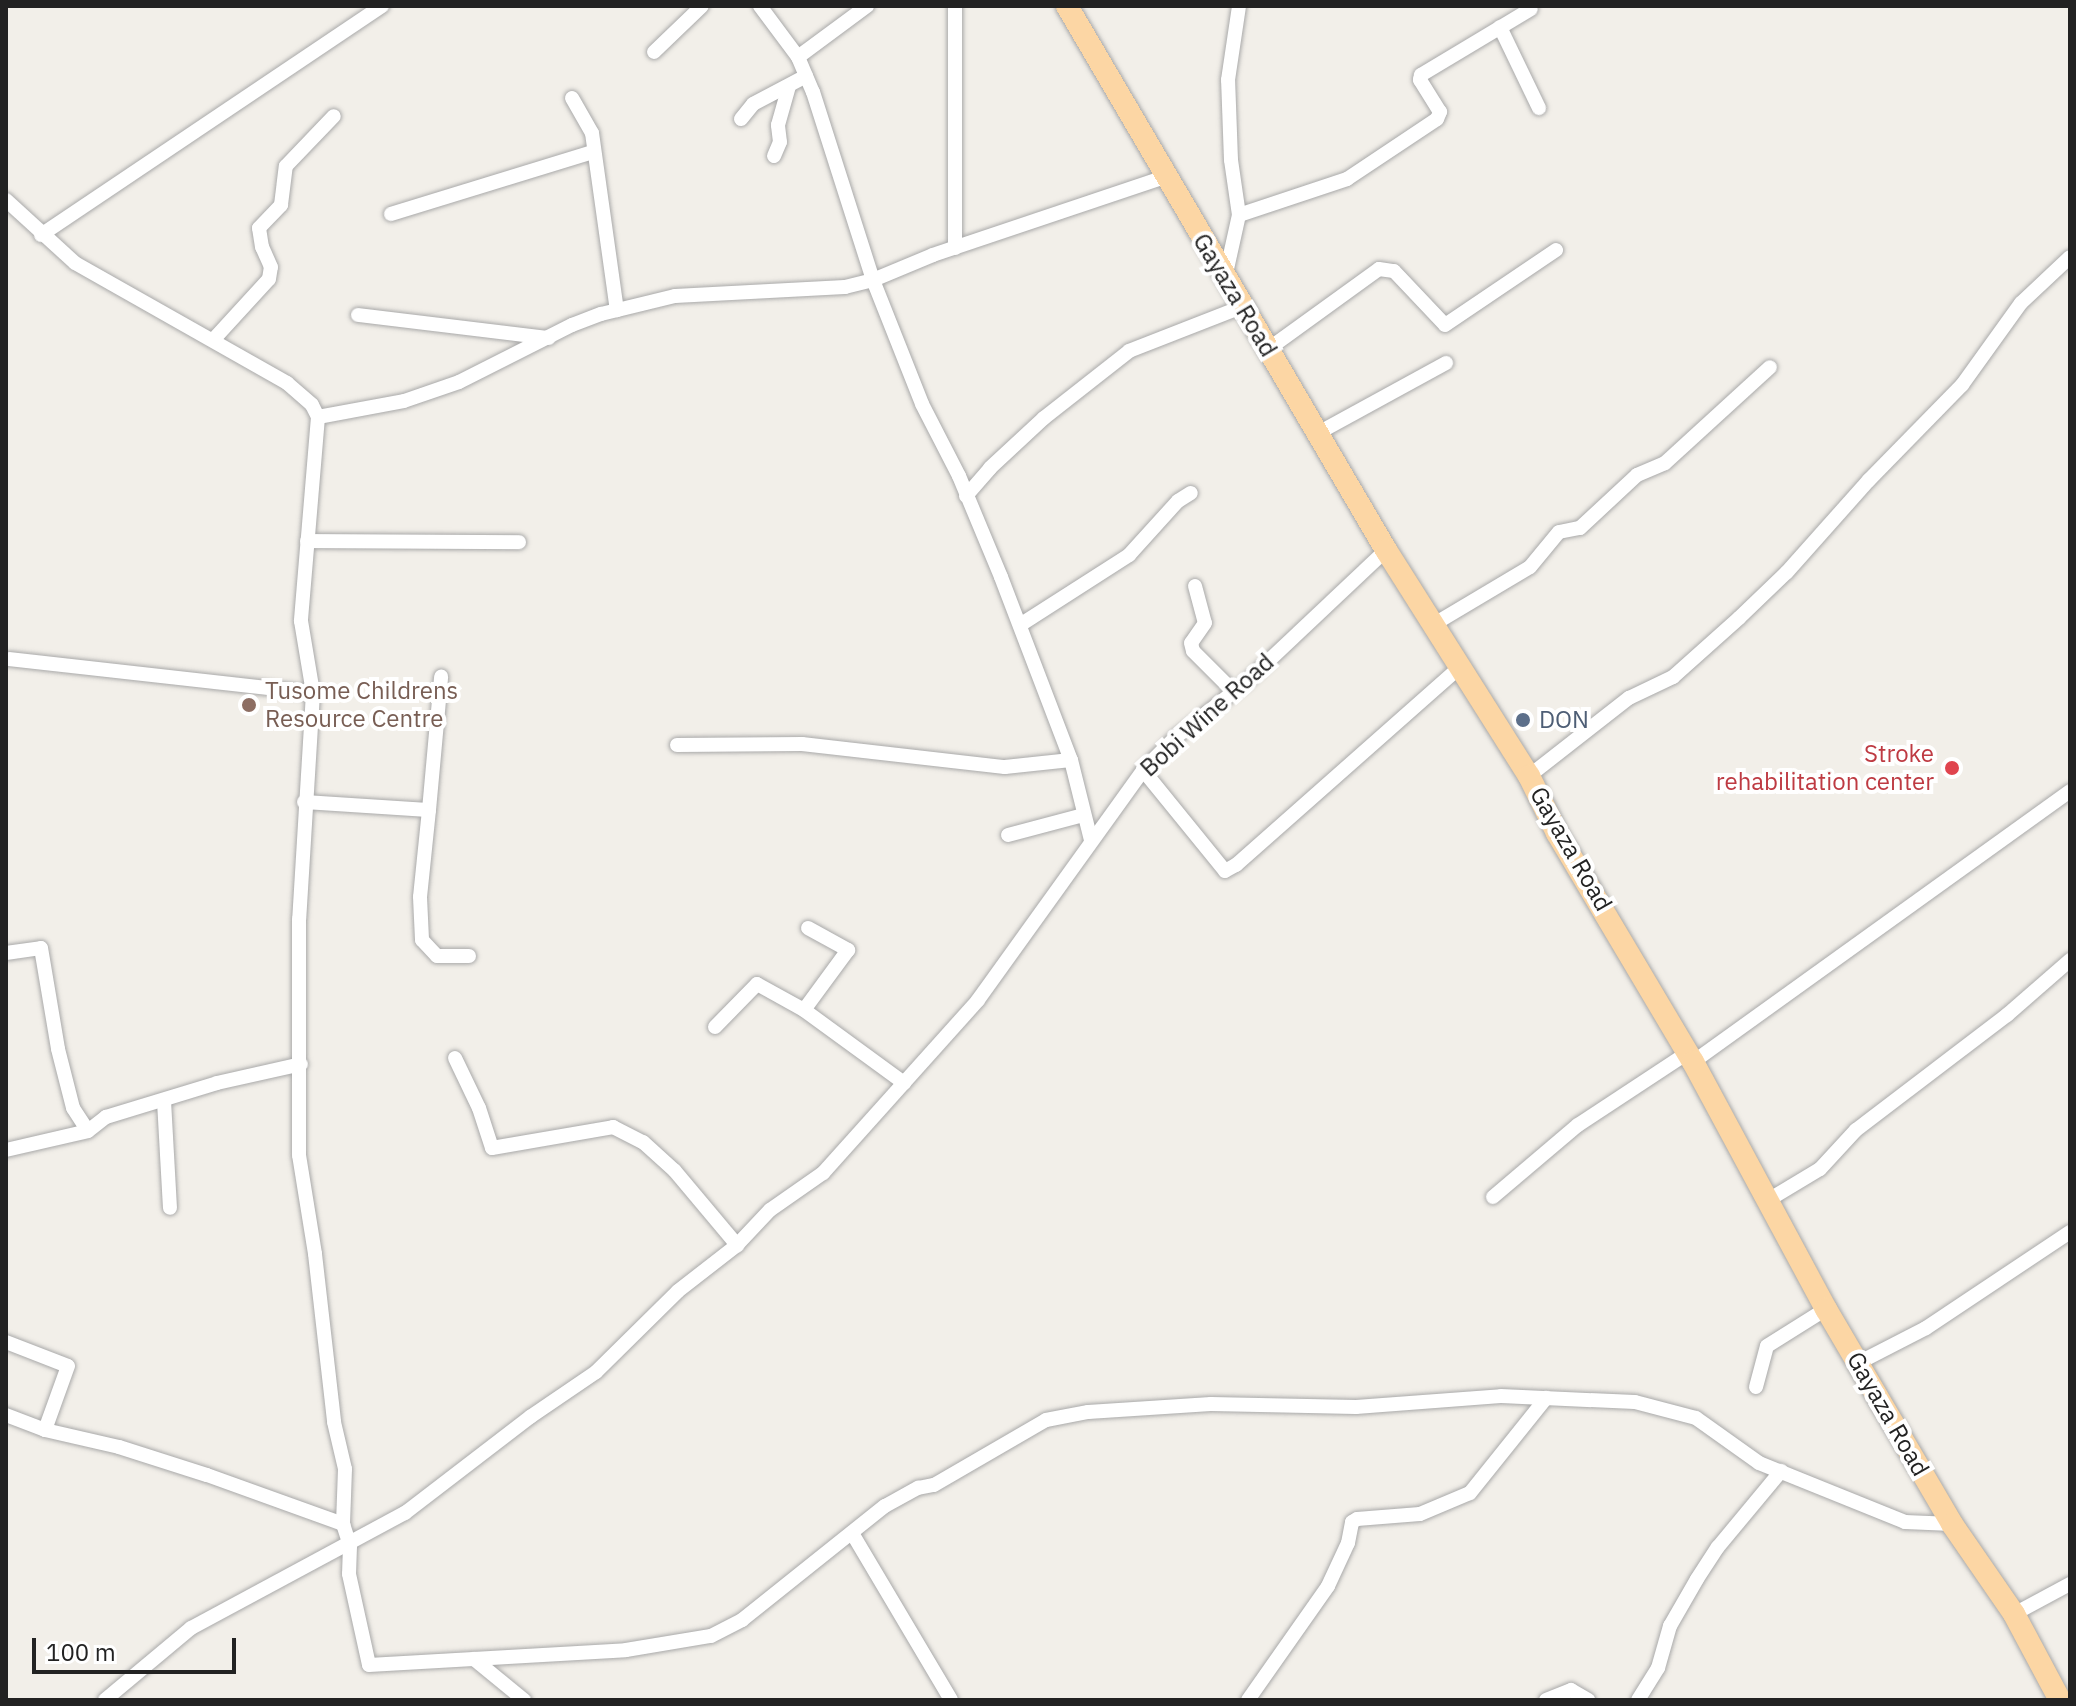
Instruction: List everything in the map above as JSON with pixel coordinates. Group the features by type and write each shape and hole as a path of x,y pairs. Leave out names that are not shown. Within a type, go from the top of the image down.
{"main road":[{"name":"Gayaza Road","path":"1067,6 1386,550 1436,623 1529,776 1557,833 1690,1058 1765,1202 1826,1309 1952,1524 2014,1614 2060,1700"}],"street":[{"path":"41,235 382,6"},
{"path":"654,52 702,6"},
{"path":"760,6 798,57 806,76 873,280 922,404 966,496 1020,625 1071,760 1091,840"},
{"path":"798,57 867,6"},
{"path":"955,6 955,248"},
{"path":"1225,279 1239,215 1231,160 1228,80 1239,6"},
{"path":"1239,215 1347,179 1437,119 1440,112 1420,80 1421,75 1531,9"},
{"path":"1500,27 1539,108"},
{"path":"741,119 753,104 806,76"},
{"path":"774,156 780,142 778,125 789,86"},
{"path":"572,98 592,133 592,152 617,310"},
{"path":"214,339 269,279 271,267 262,247 259,228 281,205 286,166 334,116"},
{"path":"391,214 592,152"},
{"path":"318,417 404,401 459,382 572,325 617,310 675,296 845,287 873,280 955,248 1165,177"},
{"path":"9,210 75,263 287,383 312,405 318,417 301,621 313,693 299,919 299,1155 315,1254 334,1422 345,1469 343,1524 350,1546 349,1574 369,1665 626,1650 711,1636 742,1620 885,1506 918,1488 934,1485 1046,1420 1088,1412 1211,1404 1356,1407 1460,1397 1635,1402 1696,1418 1759,1463 1905,1522 1952,1524"},
{"path":"1267,350 1379,269 1394,271 1445,325 1556,250"},
{"path":"1529,776 1629,698 1673,677 1749,609 1962,385 2004,323 2070,257"},
{"path":"966,496 990,468 1044,418 1129,351 1241,307"},
{"path":"358,315 550,338"},
{"path":"1318,433 1446,363"},
{"path":"1436,623 1530,567 1559,532 1580,528 1637,475 1665,463 1770,367"},
{"path":"1020,625 1129,555 1178,501 1191,493"},
{"path":"307,541 519,542"},
{"name":"Bobi Wine Road","path":"105,1700 191,1628 350,1546 405,1513 530,1417 596,1372 678,1291 737,1245 770,1210 823,1173 978,1000 1143,770 1176,737 1234,692 1386,550"},
{"path":"1195,586 1205,623 1191,643 1193,651 1234,692"},
{"path":"9,659 313,693"},
{"path":"1143,770 1225,871 1236,865 1462,665"},
{"path":"441,677 420,897 422,940 437,956 469,956"},
{"path":"677,745 802,744 1005,767 1071,760"},
{"path":"1493,1197 1578,1125 1690,1058 2070,791"},
{"path":"304,802 429,810"},
{"path":"1008,835 1083,815"},
{"path":"804,1010 848,950 808,928"},
{"path":"6,953 41,948 58,1049 73,1108 88,1131"},
{"path":"1765,1202 1820,1169 1856,1130 2007,1015 2070,960"},
{"path":"715,1027 757,984 804,1010 904,1083"},
{"path":"455,1058 479,1108 492,1148 613,1127 643,1142 675,1171 737,1245"},
{"path":"6,1150 88,1131 106,1117 217,1083 301,1064"},
{"path":"164,1101 170,1208"},
{"path":"1858,1363 1926,1328 2070,1232"},
{"path":"1756,1387 1767,1346 1826,1309"},
{"path":"6,1342 68,1366 45,1430"},
{"path":"1248,1700 1328,1586 1348,1543 1352,1522 1420,1514 1470,1493 1546,1398"},
{"path":"6,1415 45,1430 134,1451 343,1524"},
{"path":"1638,1700 1658,1668 1670,1626 1697,1579 1718,1547 1781,1471"},
{"path":"852,1533 951,1700"},
{"path":"2014,1614 2070,1584"},
{"path":"474,1659 524,1700"},
{"path":"1546,1700 1571,1690 1588,1700"}],"place":[{"name":"Tusome Childrens Resource Centre","path":"249,705"},
{"name":"DON","path":"1523,720"},
{"name":"Stroke rehabilitation center","path":"1952,768"}]}
